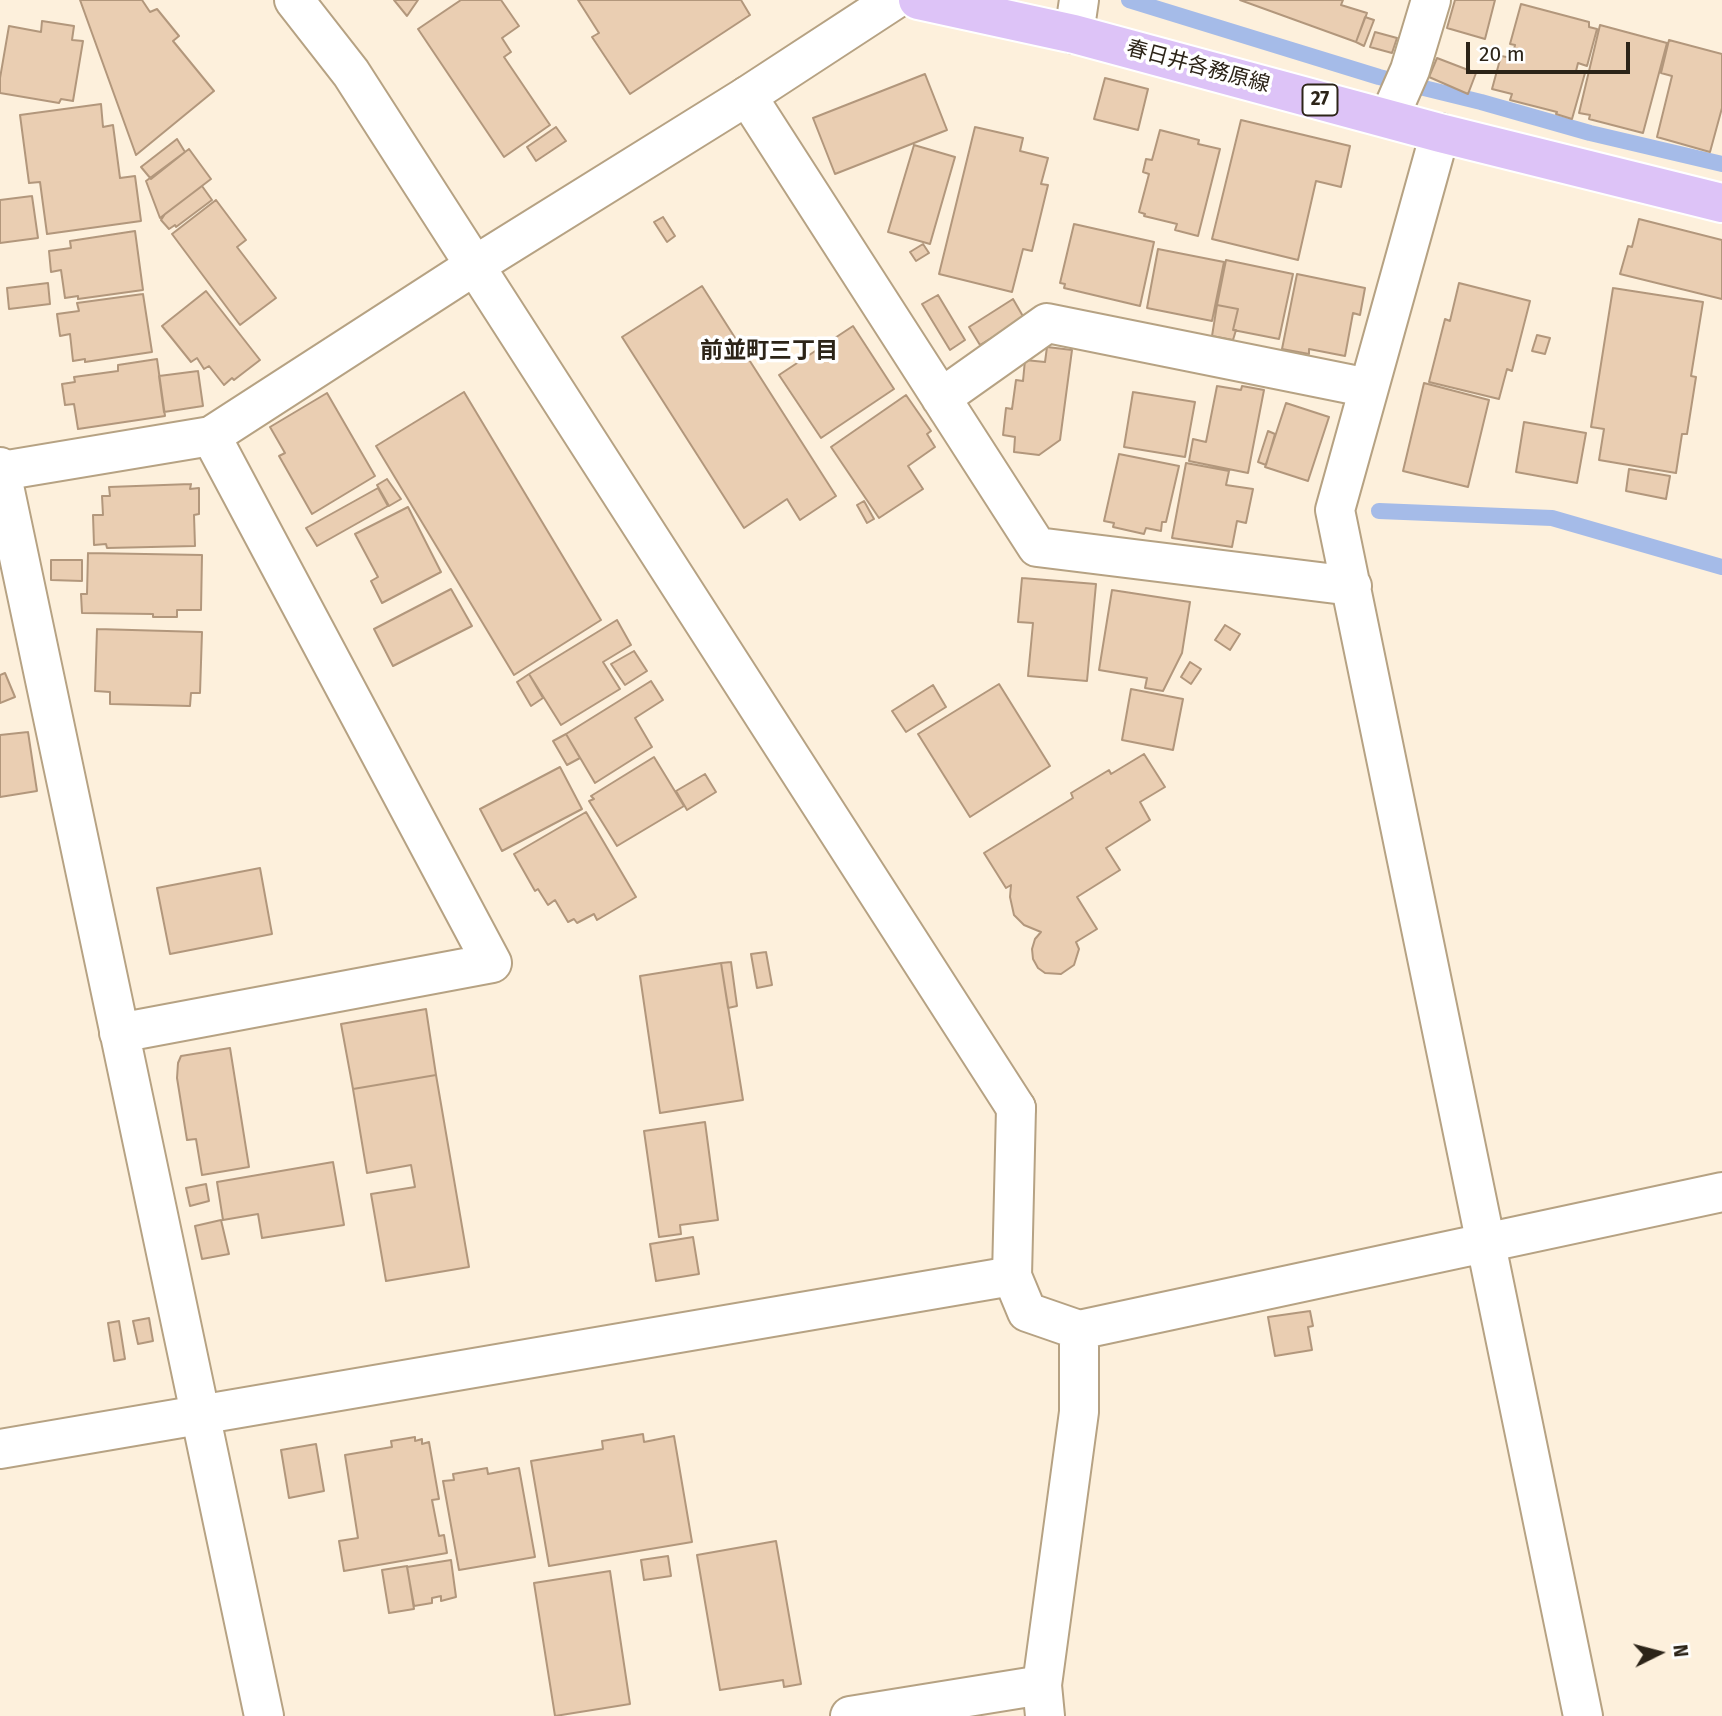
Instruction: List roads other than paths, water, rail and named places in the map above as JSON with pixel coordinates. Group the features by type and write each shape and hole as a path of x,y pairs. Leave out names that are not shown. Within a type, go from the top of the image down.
{"main road":[{"name":"春日井各務原線","path":"918,0 1077,17 1440,133 1722,203"}],"street":[{"path":"294,0 351,73 1016,1108 1012,1276 1027,1312 1079,1330 1722,1192"},
{"path":"264,1716 0,470 211,436 894,0"},
{"path":"1389,118 1410,70 1431,0"},
{"path":"747,96 1037,547 1352,586"},
{"path":"1440,133 1335,510 1583,1716"},
{"path":"941,398 1047,323 1369,388"},
{"path":"119,1033 492,963 211,436"},
{"path":"0,1449 1012,1276"},
{"path":"850,1716 1044,1700 1079,1412 1079,1330"}],"waterway":[{"path":"1129,0 1379,77 1590,133 1722,164"},
{"path":"1379,511 1552,518 1722,567"}],"district":[{"name":"前並町三丁目","path":"769,352"}]}
